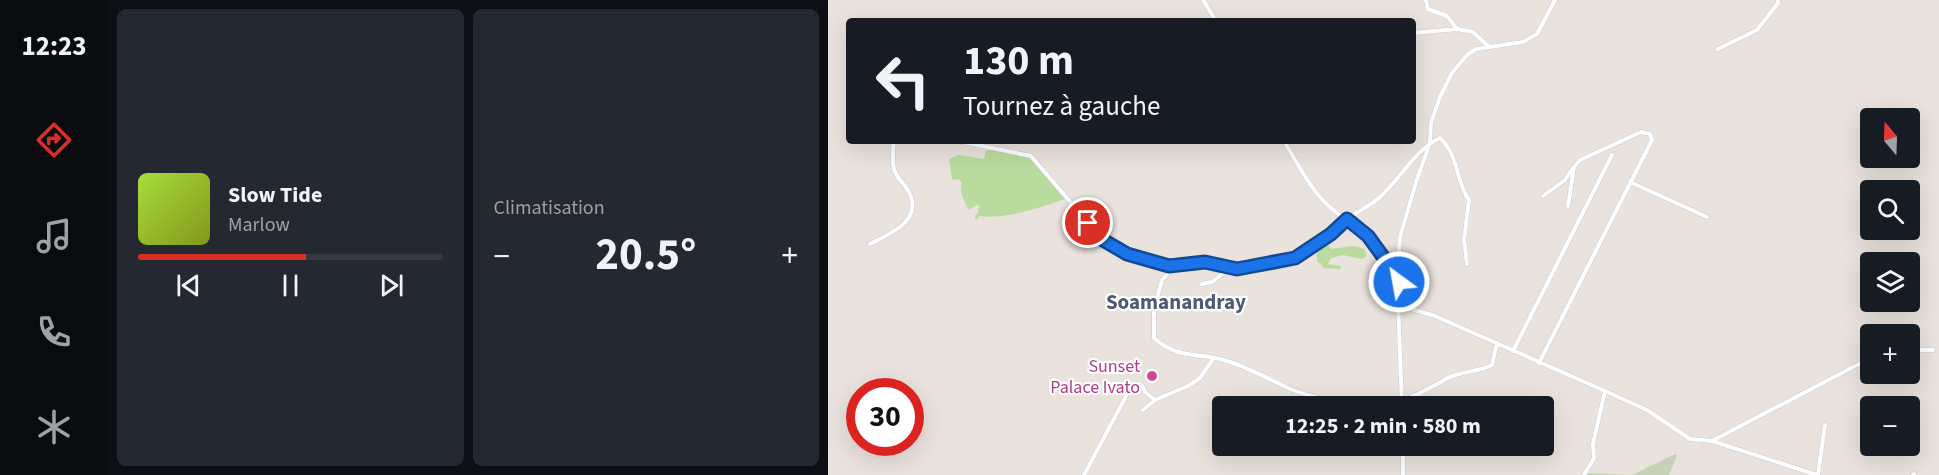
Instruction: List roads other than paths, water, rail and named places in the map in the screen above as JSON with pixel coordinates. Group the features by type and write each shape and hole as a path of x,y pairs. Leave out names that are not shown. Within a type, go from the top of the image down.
{"street":[{"path":"1203,0 1214,18"},
{"path":"1426,0 1428,9 1447,16 1457,28"},
{"path":"1397,276 1400,237 1430,143 1431,123 1440,96 1452,73 1467,55 1476,49 1523,42 1537,34 1555,0"},
{"path":"1718,49 1757,30 1778,0"},
{"path":"1416,33 1457,28 1473,32 1490,48"},
{"path":"1539,363 1652,140 1650,134 1641,132 1580,159 1565,180 1543,196"},
{"path":"973,144 1031,156 1103,240 1127,254 1169,266 1205,262 1237,269 1295,258 1379,198 1420,152 1440,138 1447,143 1460,173 1465,195 1469,200 1464,240 1467,264"},
{"path":"870,244 891,233 908,220 913,211 914,204 908,190 894,170 894,144"},
{"path":"1286,144 1314,189 1332,212 1347,219 1368,236 1397,276 1402,396"},
{"path":"1513,351 1612,155"},
{"path":"1568,206 1574,167"},
{"path":"1630,182 1707,217"},
{"path":"1178,264 1162,280 1154,309 1154,338 1159,343 1181,354 1219,358 1251,369 1292,389 1317,396"},
{"path":"1202,284 1212,282 1230,268"},
{"path":"1398,305 1435,316 1647,410 1690,439 1712,441 1818,475 1825,425"},
{"path":"1414,396 1449,377 1485,369 1492,365 1497,343"},
{"path":"1920,350 1933,350"},
{"path":"1143,410 1155,400 1188,386 1200,378 1212,359"},
{"path":"1712,441 1860,364"},
{"path":"1084,475 1131,387 1136,384 1142,385 1144,392 1155,400"},
{"path":"1584,475 1594,458 1593,444 1605,391"},
{"path":"1403,456 1403,475"}],"place":[{"name":"Sunset Palace Ivato","path":"1152,376"}],"district":[{"name":"Soamanandray","path":"1176,302"}]}
